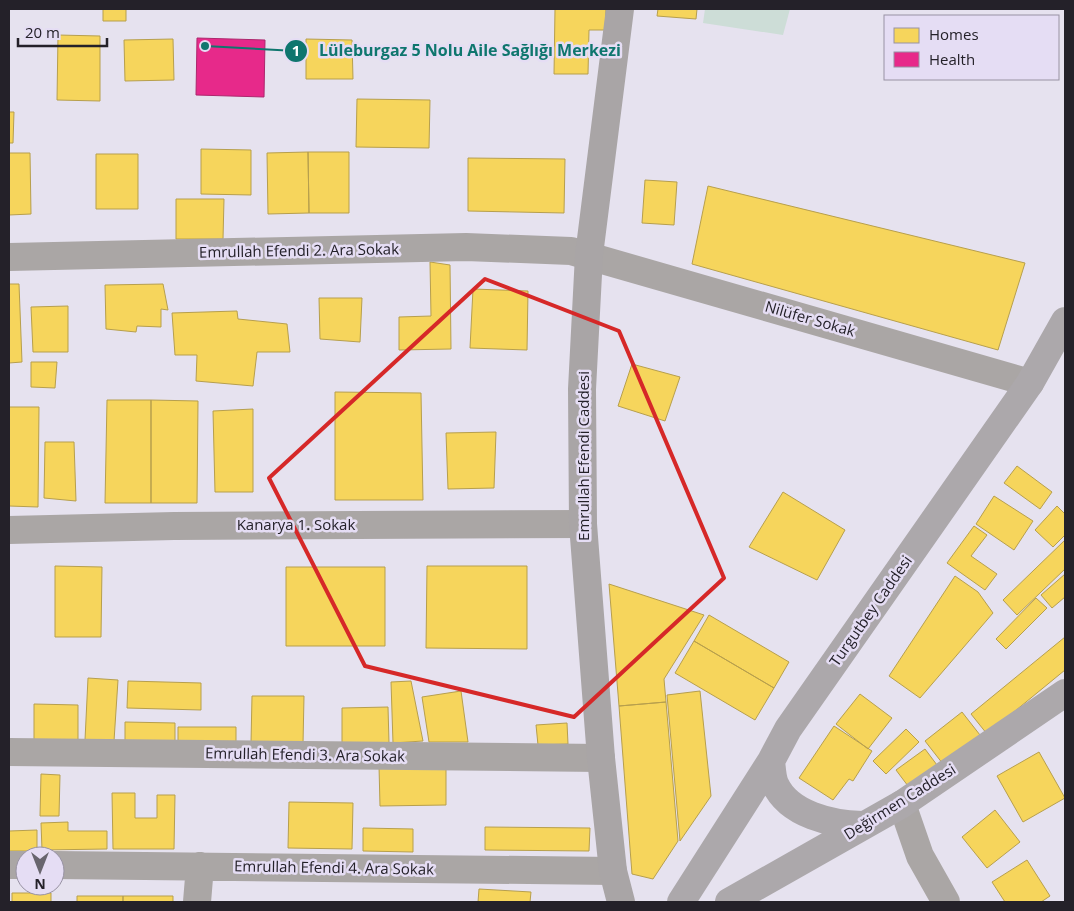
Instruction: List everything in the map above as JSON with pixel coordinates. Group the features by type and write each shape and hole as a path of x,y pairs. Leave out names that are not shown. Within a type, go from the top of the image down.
{"main road":[{"name":"Emrullah Efendi Caddesi","path":"620,9 589,255 582,389 583,524 601,758 614,871 621,902"},
{"name":"Turgutbey Caddesi","path":"680,902 771,761 788,729 1030,382 1065,321"},
{"name":"Değirmen Caddesi","path":"729,902 902,804 1065,693"},
{"path":"771,761 774,782 777,788 787,800 801,810 828,822 862,825"}],"street":[{"name":"Emrullah Efendi 2. Ara Sokak","path":"9,257 466,247 545,249 571,251 589,255"},
{"name":"Nilüfer Sokak","path":"589,255 1030,382"},
{"name":"Kanarya 1. Sokak","path":"9,530 184,526 583,524"},
{"name":"Emrullah Efendi 3. Ara Sokak","path":"9,752 601,758"},
{"path":"902,804 920,856 946,902"},
{"name":"Emrullah Efendi 4. Ara Sokak","path":"65,865 614,871"},
{"path":"197,902 200,866"}],"highlighted area":[{"path":"485,279 619,331 724,578 574,717 365,666 269,478"}],"shaded area":[{"path":"705,9 790,9 783,35 703,23"}],"building: Homes":[{"path":"103,9 126,9 126,21 103,21"},
{"path":"555,9 606,9 605,30 589,30 588,74 554,74"},
{"path":"658,9 697,9 696,19 657,16"},
{"path":"58,35 100,36 100,101 57,100"},
{"path":"173,39 174,80 125,81 124,40"},
{"path":"306,39 352,40 353,79 306,79"},
{"path":"357,99 430,100 429,148 356,147"},
{"path":"9,112 14,112 13,143 9,143"},
{"path":"201,149 251,150 251,195 201,194"},
{"path":"308,152 349,152 349,213 309,213"},
{"path":"308,152 309,213 268,214 267,153"},
{"path":"9,153 30,153 31,214 9,215"},
{"path":"96,154 138,154 138,209 96,209"},
{"path":"468,158 565,159 564,213 468,211"},
{"path":"645,180 677,182 674,225 642,223"},
{"path":"708,186 1025,263 998,350 692,264"},
{"path":"176,199 224,199 223,239 176,239"},
{"path":"430,262 450,265 451,349 399,350 399,317 431,316"},
{"path":"9,284 19,284 22,362 9,363"},
{"path":"163,284 168,310 161,309 161,327 137,326 136,332 106,329 105,285"},
{"path":"473,289 528,291 527,350 470,348"},
{"path":"319,298 362,298 360,342 320,339"},
{"path":"68,306 68,352 33,352 31,307"},
{"path":"237,311 238,319 287,324 290,352 257,352 253,386 196,381 197,355 175,355 172,313"},
{"path":"31,362 57,362 55,388 31,387"},
{"path":"632,364 680,377 665,421 618,406"},
{"path":"335,392 421,393 423,500 335,500"},
{"path":"107,400 151,400 151,503 105,503"},
{"path":"151,400 198,401 197,503 151,503"},
{"path":"9,407 39,407 38,507 9,506"},
{"path":"253,409 253,492 215,492 213,411"},
{"path":"496,432 494,488 448,489 446,433"},
{"path":"45,442 74,442 76,501 44,498"},
{"path":"1017,466 1052,492 1040,509 1004,483"},
{"path":"783,492 845,530 817,580 749,547"},
{"path":"994,496 1033,521 1014,550 976,524"},
{"path":"1057,506 1065,514 1065,535 1053,547 1035,530"},
{"path":"974,526 987,535 971,556 997,574 985,590 947,563"},
{"path":"1065,540 1065,569 1017,615 1003,600"},
{"path":"55,566 102,567 101,637 55,637"},
{"path":"427,566 527,566 527,649 426,648"},
{"path":"286,567 385,567 385,646 286,646"},
{"path":"1065,574 1065,597 1052,608 1041,595"},
{"path":"955,576 978,592 993,613 920,698 889,676"},
{"path":"609,584 704,615 664,679 666,702 619,706"},
{"path":"1036,598 1047,608 1006,649 996,639"},
{"path":"709,615 789,662 774,688 694,641"},
{"path":"1065,637 1065,670 987,734 971,714"},
{"path":"694,641 774,688 755,720 675,673"},
{"path":"88,678 118,680 114,741 85,740"},
{"path":"128,681 201,683 201,710 127,708"},
{"path":"411,681 423,741 393,743 391,682"},
{"path":"461,691 468,742 429,742 422,697"},
{"path":"700,691 711,796 680,841 667,695"},
{"path":"860,694 892,718 868,749 836,724"},
{"path":"252,696 304,696 303,744 251,743"},
{"path":"666,702 678,841 653,879 632,874 619,706"},
{"path":"34,704 78,705 78,741 34,740"},
{"path":"388,707 389,743 342,744 342,708"},
{"path":"962,712 980,735 943,764 925,741"},
{"path":"125,722 175,723 175,742 125,741"},
{"path":"567,723 568,744 538,745 536,725"},
{"path":"834,726 872,751 853,781 849,779 833,800 799,778"},
{"path":"178,727 236,727 236,745 178,744"},
{"path":"906,729 919,742 886,774 873,761"},
{"path":"925,749 937,765 908,786 896,770"},
{"path":"1039,752 1065,798 1023,822 997,776"},
{"path":"446,764 446,805 380,806 379,766"},
{"path":"41,774 60,775 59,816 40,816"},
{"path":"112,793 135,793 135,818 157,818 157,795 175,795 174,849 113,849"},
{"path":"289,802 353,803 352,849 288,848"},
{"path":"995,810 1020,842 987,868 962,837"},
{"path":"68,822 68,831 107,831 107,849 65,850 65,846 42,846 41,823"},
{"path":"485,827 590,828 589,851 485,850"},
{"path":"363,828 413,829 413,852 363,851"},
{"path":"37,830 37,846 15,846 15,851 9,851 9,831"},
{"path":"1027,860 1050,896 1041,902 1005,902 992,882"},
{"path":"479,889 531,892 530,902 478,902"},
{"path":"12,893 15,893 15,896 51,896 51,902 12,902"},
{"path":"77,896 123,896 123,902 77,902"},
{"path":"123,896 173,896 173,902 123,902"}],"building: Health":[{"path":"197,38 265,40 264,97 196,95"}],"place":[{"name":"Lüleburgaz 5 Nolu Aile Sağlığı Merkezi","path":"205,46"}]}
